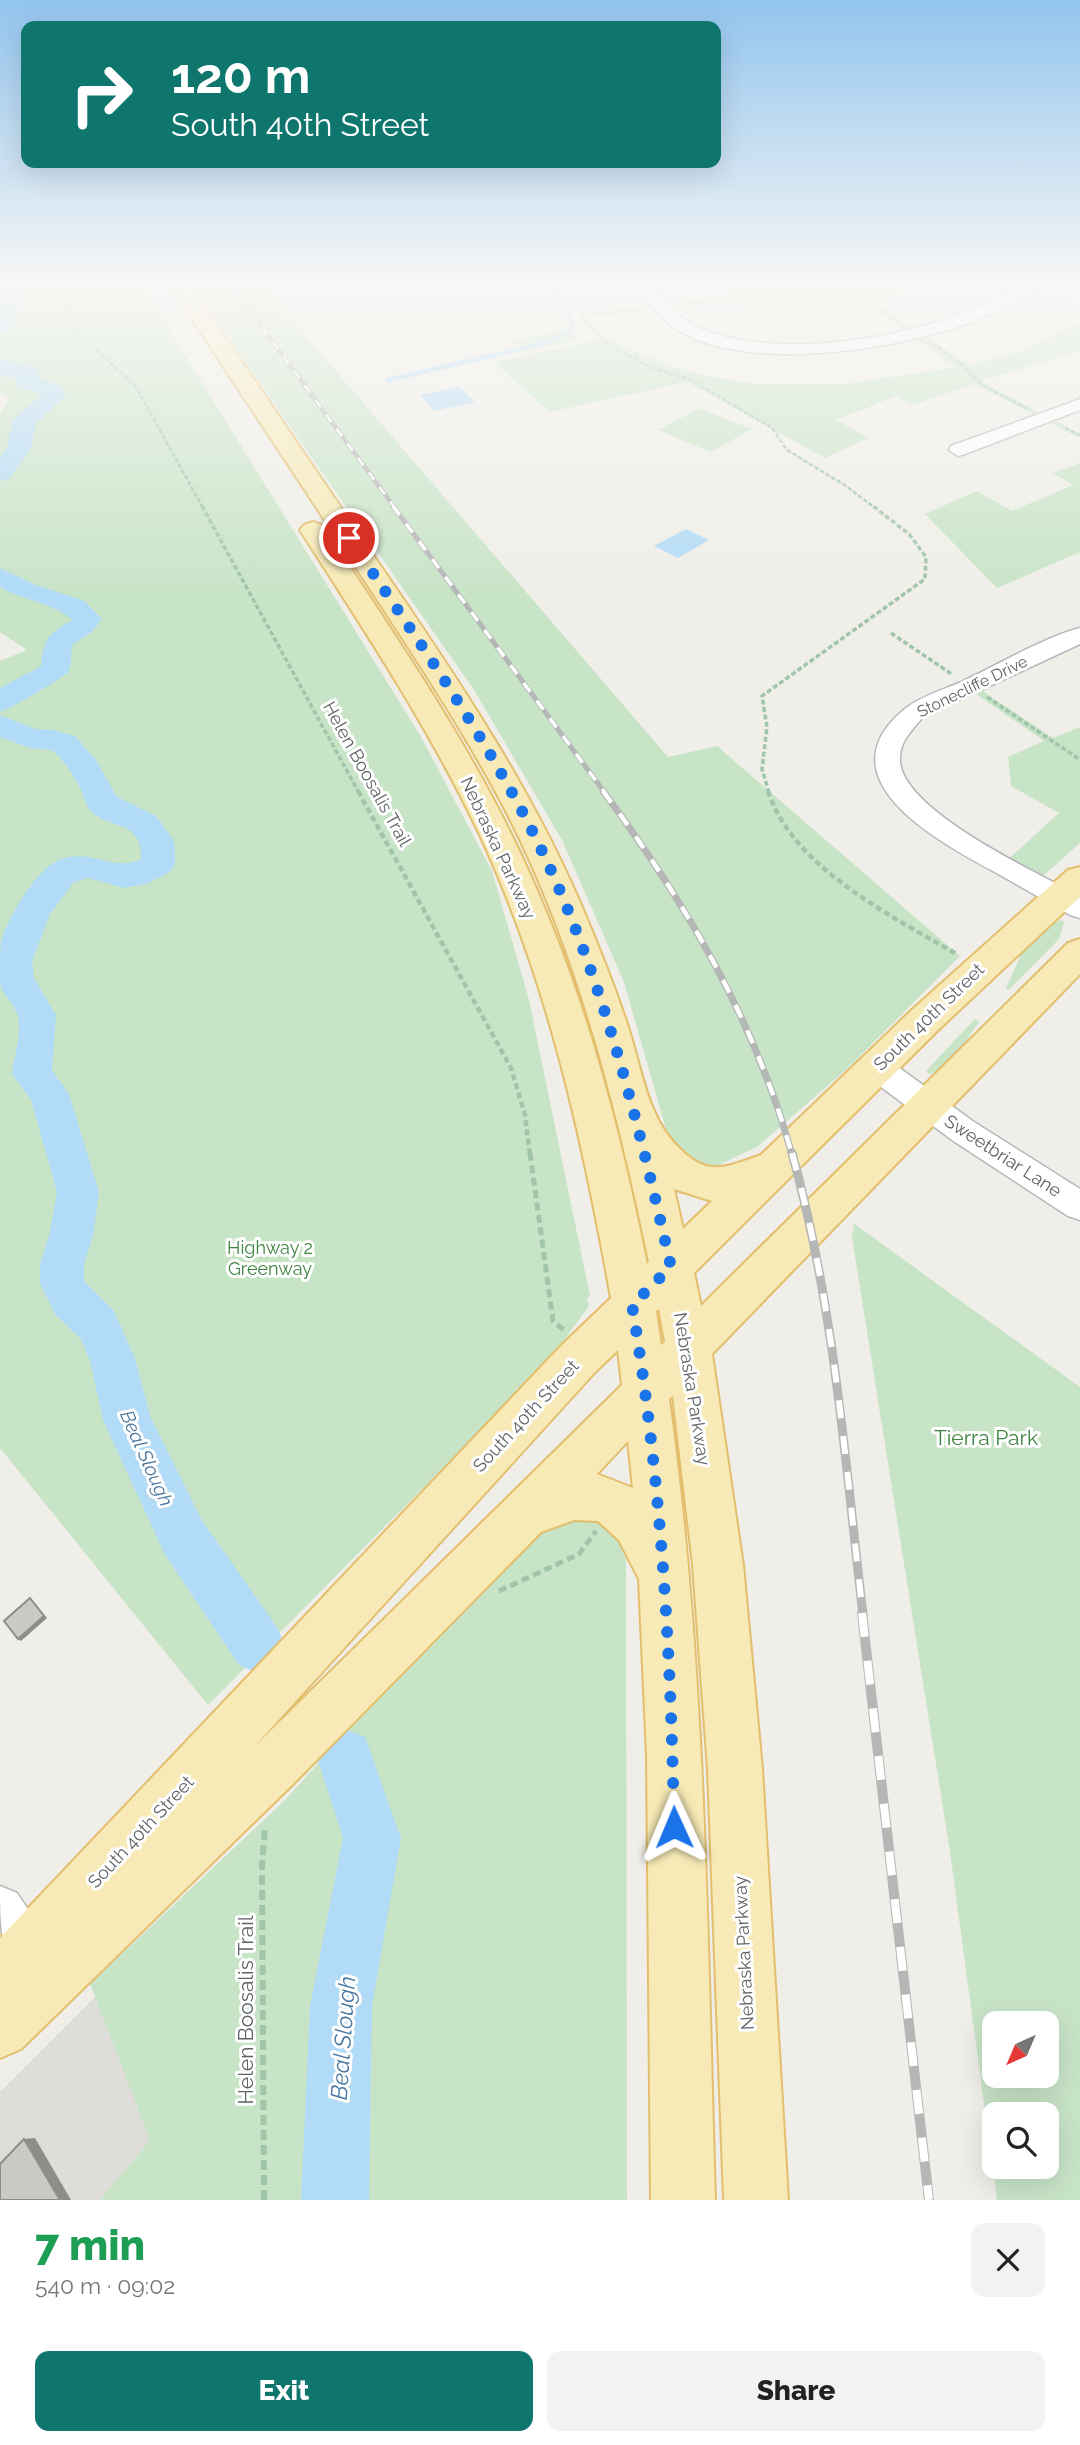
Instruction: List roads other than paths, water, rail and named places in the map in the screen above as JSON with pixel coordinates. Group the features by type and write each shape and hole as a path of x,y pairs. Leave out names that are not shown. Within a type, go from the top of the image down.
{"main road":[{"name":"Nebraska Parkway","path":"221,387 428,710 464,773 514,874 570,1024 596,1120 619,1224 647,1391 665,1582 671,1667 683,2200"},
{"name":"Nebraska Parkway","path":"248,387 457,699 524,816 592,972 635,1119 689,1349 718,1566 734,1755 756,2200"},
{"name":"South 40th Street","path":"0,2028 26,1972 543,1396 775,1164 886,1058 1073,894"},
{"name":"South 40th Street","path":"26,1972 287,1752 1080,952"},
{"path":"635,1119 665,1162 693,1181 717,1186 730,1184 754,1177 775,1164"},
{"path":"517,1520 565,1498 599,1496 612,1499 634,1517 645,1532 665,1582"}],"street":[{"path":"958,450 1042,416 1080,404"},
{"name":"Stonecliffe Drive","path":"1073,894 949,836 918,814 896,787 888,758 895,732 915,712 1080,635"},
{"name":"Sweetbriar Lane","path":"886,1058 927,1105 1080,1206"},
{"path":"0,1910 26,1972"}],"water":[{"path":"460,387 475,402 434,411 420,395"},
{"path":"686,529 709,540 678,558 654,546"}],"waterway":[{"name":"Beal Slough","path":"0,474 19,448 25,420 54,396 52,390 41,387"},
{"name":"Beal Slough","path":"0,462 5,467"},
{"name":"Beal Slough","path":"0,576 26,591 75,607 88,619 58,644 54,671 17,690 0,703"},
{"name":"Beal Slough","path":"0,724 25,737 37,740 53,739 63,743 84,767 103,804 144,824 156,839 158,864 139,874 118,876 84,866 62,873 42,897 23,931 13,961 13,972 37,1015 32,1074 49,1094 78,1192 71,1236 62,1264 62,1283 71,1300 98,1326 113,1361 127,1420 183,1537 258,1646"},
{"name":"Beal Slough","path":"335,2200 341,2006 372,1838 345,1757"}],"railway":[{"path":"306,387 395,508"},
{"path":"393,506 605,793"},
{"path":"603,791 662,876 715,964 759,1057 792,1155"},
{"path":"792,1153 828,1325 863,1615"},
{"path":"862,1613 929,2200"}],"park label":[{"name":"Highway 2 Greenway","path":"270,1258"},
{"name":"Tierra Park","path":"986,1438"}]}
